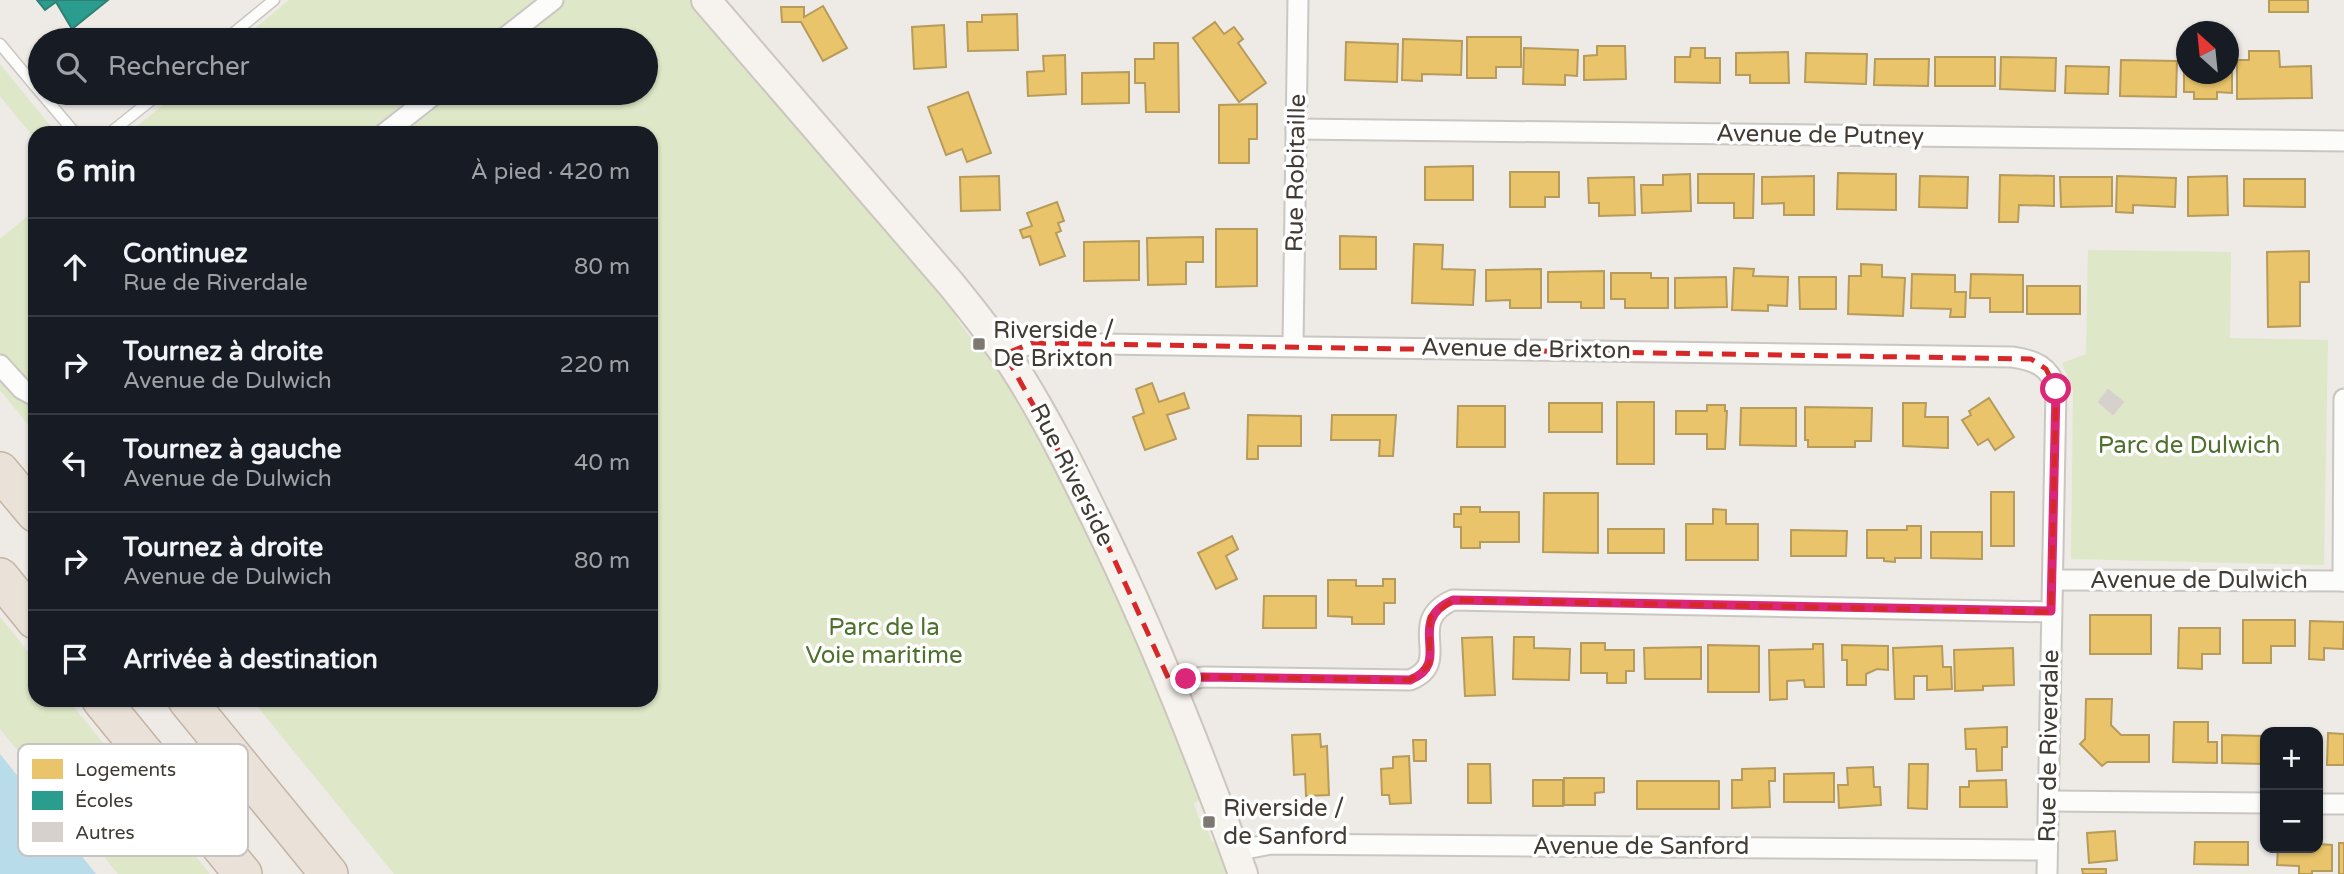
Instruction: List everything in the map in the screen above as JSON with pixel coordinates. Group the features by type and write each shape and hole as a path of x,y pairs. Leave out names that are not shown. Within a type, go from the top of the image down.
{"highway":[{"path":"0,471 28,505"},
{"path":"0,577 28,611"},
{"path":"106,707 136,744"},
{"path":"193,707 223,744"},
{"path":"248,774 330,874"},
{"path":"228,856 243,874"}],"street":[{"path":"517,28 553,0"},
{"name":"Rue Riverside","path":"706,0 951,284 1005,354 1038,409 1094,515 1171,684 1239,862"},
{"name":"Rue Robitaille","path":"1293,345 1298,0"},
{"path":"394,126 421,105"},
{"name":"Avenue de Putney","path":"1296,129 2344,141"},
{"name":"Avenue de Brixton","path":"1005,354 1032,343 1293,345 2012,357 2031,359 2046,369"},
{"path":"0,365 28,392"},
{"name":"Rue de Riverdale","path":"2046,369 2056,389 2047,874"},
{"path":"2343,581 2344,399"},
{"name":"Avenue de Dulwich","path":"2053,580 2343,581"},
{"path":"1171,684 1203,677 1410,680 1423,675 1429,665 1430,617 1439,606 1453,600 2051,611"},
{"path":"2049,801 2260,803"},
{"path":"2323,804 2344,804"},
{"name":"Avenue de Sanford","path":"1239,862 1256,845 1271,844 2047,850"}],"lane":[{"path":"240,28 274,0"},
{"path":"0,44 28,78"},
{"path":"51,105 69,126"},
{"path":"119,126 145,105"}],"highlighted area":[{"path":"1032,343 2031,359 2046,369 2056,389 2051,612 1453,600 1430,617 1429,665 1410,680 1203,677 1171,684 1094,515 1005,354"}],"green space":[{"name":"Parc de la Voie maritime","path":"289,0 689,0 959,314 956,318 979,349 984,346 987,350 1033,423 1120,597 1202,799 1194,803 1199,819 1205,822 1212,842 1218,841 1230,874 394,874 258,707 658,707 658,126 137,126 163,105 658,105 658,28 255,28"},
{"path":"0,64 28,98 28,105 33,105 50,126 28,126 28,130 0,96"},
{"path":"28,216 28,424 0,390 0,239"},
{"name":"Parc de Dulwich","path":"2088,250 2231,252 2230,338 2328,340 2324,565 2071,559 2073,391 2062,363 2086,354"},
{"path":"0,617 28,651 28,707 74,707 104,744 18,744 18,751 0,729"},
{"path":"103,856 195,856 210,874 118,874"}],"water":[{"path":"0,754 18,776 18,856 82,856 96,874 0,874"}],"building: Logements":[{"path":"2269,0 2308,0 2308,12 2269,12"},
{"path":"823,6 847,48 823,61 801,22 782,22 781,7 804,7 804,17"},
{"path":"1017,14 1018,50 968,51 967,22 982,22 982,15"},
{"path":"1215,22 1224,34 1234,27 1243,39 1238,43 1266,83 1239,102 1193,38"},
{"path":"944,25 946,67 914,69 912,27"},
{"path":"1467,37 1521,37 1521,67 1496,67 1496,78 1467,78"},
{"path":"1403,39 1462,41 1461,75 1422,74 1422,81 1402,80"},
{"path":"1346,42 1398,44 1397,82 1345,80"},
{"path":"1154,43 1178,43 1179,112 1146,112 1145,83 1135,83 1135,59 1154,59"},
{"path":"1597,46 1625,46 1626,79 1584,80 1584,56 1597,55"},
{"path":"1524,48 1578,50 1577,76 1565,75 1565,85 1523,84"},
{"path":"1691,48 1705,48 1705,58 1720,58 1720,83 1675,82 1675,57 1690,57"},
{"path":"2249,51 2279,51 2280,67 2311,66 2312,98 2237,99 2239,60 2249,60"},
{"path":"1788,52 1789,83 1750,83 1750,75 1736,75 1736,53"},
{"path":"1806,53 1867,54 1866,84 1805,82"},
{"path":"1065,55 1066,94 1028,96 1027,72 1044,71 1043,56"},
{"path":"1935,57 1995,57 1995,86 1935,86"},
{"path":"2001,57 2056,58 2055,91 2000,89"},
{"path":"1875,59 1929,59 1928,86 1874,85"},
{"path":"2121,60 2176,61 2176,97 2120,96"},
{"path":"2066,66 2109,67 2108,94 2065,93"},
{"path":"1129,72 1129,103 1082,104 1082,73"},
{"path":"2184,84 2232,84 2232,93 2217,92 2217,99 2194,99 2194,92 2184,92"},
{"path":"968,92 991,153 967,162 962,149 946,155 928,107"},
{"path":"1257,104 1257,139 1249,139 1249,163 1219,163 1219,105"},
{"path":"1473,166 1473,200 1425,200 1425,167"},
{"path":"1510,172 1559,172 1559,197 1545,197 1545,207 1510,207"},
{"path":"1838,173 1896,174 1896,210 1837,209"},
{"path":"1690,174 1691,211 1642,213 1641,185 1663,185 1663,175"},
{"path":"1698,174 1754,174 1753,218 1734,218 1734,203 1698,203"},
{"path":"2000,175 2054,176 2054,206 2019,205 2018,222 1999,222"},
{"path":"999,176 1000,210 961,211 960,177"},
{"path":"1814,176 1814,215 1784,215 1784,203 1762,204 1762,177"},
{"path":"1920,176 1968,177 1967,208 1919,207"},
{"path":"2117,176 2176,178 2175,207 2133,205 2133,213 2116,212"},
{"path":"2227,176 2228,215 2188,216 2188,177"},
{"path":"1634,177 1635,215 1599,216 1599,203 1589,203 1588,178"},
{"path":"2060,177 2112,177 2112,206 2061,207"},
{"path":"2244,179 2305,179 2305,207 2244,206"},
{"path":"1057,202 1064,221 1058,223 1061,231 1056,233 1065,256 1040,265 1030,236 1023,238 1020,230 1032,226 1027,213"},
{"path":"1216,229 1257,229 1257,286 1216,287"},
{"path":"1340,236 1376,237 1376,269 1340,269"},
{"path":"1203,237 1203,262 1186,262 1186,284 1148,285 1147,238"},
{"path":"1139,241 1139,280 1084,281 1084,242"},
{"path":"1414,244 1443,245 1442,269 1475,270 1473,305 1412,303"},
{"path":"2309,251 2309,282 2300,282 2300,326 2268,327 2267,252"},
{"path":"1861,264 1882,265 1882,277 1905,278 1903,316 1848,314 1849,276 1861,276"},
{"path":"1734,268 1754,269 1753,276 1788,277 1787,306 1768,305 1768,311 1732,310"},
{"path":"1541,269 1541,308 1510,308 1510,300 1486,301 1486,270"},
{"path":"1604,271 1604,308 1581,308 1581,302 1548,302 1548,272"},
{"path":"1611,273 1651,273 1651,278 1668,278 1668,308 1625,308 1625,299 1611,299"},
{"path":"1912,274 1955,275 1955,292 1966,292 1965,317 1950,317 1951,309 1911,308"},
{"path":"1971,274 2023,275 2023,312 1990,312 1990,298 1970,298"},
{"path":"1726,277 1727,307 1675,308 1675,278"},
{"path":"1799,277 1836,277 1836,309 1800,309"},
{"path":"2027,286 2080,286 2080,314 2027,314"},
{"path":"1152,383 1159,402 1184,393 1189,408 1167,415 1176,439 1145,450 1133,417 1144,413 1136,389"},
{"path":"1989,398 2014,437 1995,450 1988,439 1978,445 1962,420 1971,415 1969,411"},
{"path":"1617,402 1654,402 1654,464 1617,464"},
{"path":"1549,403 1602,403 1602,432 1549,432"},
{"path":"1903,403 1926,403 1925,417 1948,417 1948,448 1903,446"},
{"path":"1707,405 1725,405 1725,449 1707,449 1707,434 1676,434 1676,411 1707,411"},
{"path":"1458,406 1505,406 1505,447 1457,447"},
{"path":"1805,407 1872,408 1871,441 1855,441 1855,447 1808,447 1808,440 1805,440"},
{"path":"1741,408 1796,408 1796,446 1740,445"},
{"path":"1248,415 1301,416 1301,446 1258,446 1258,459 1247,459"},
{"path":"1332,415 1396,415 1393,456 1379,456 1380,440 1331,440"},
{"path":"1991,492 2014,492 2014,546 1991,546"},
{"path":"1544,493 1598,493 1598,553 1543,552"},
{"path":"1461,507 1480,507 1480,512 1519,512 1519,542 1480,542 1480,548 1461,548 1461,527 1454,527 1454,514 1461,514"},
{"path":"1713,509 1726,510 1726,524 1758,524 1758,560 1686,560 1686,524 1713,524"},
{"path":"1907,526 1921,526 1921,558 1895,558 1895,562 1884,561 1884,558 1867,558 1867,530 1907,530"},
{"path":"1608,529 1664,529 1664,553 1608,553"},
{"path":"1791,530 1847,531 1846,556 1791,556"},
{"path":"1931,532 1982,532 1982,559 1931,558"},
{"path":"1232,536 1238,549 1226,556 1237,579 1216,589 1198,553"},
{"path":"1383,579 1395,579 1395,603 1384,603 1384,624 1352,624 1352,617 1328,616 1328,580 1356,580 1356,586 1383,586"},
{"path":"1264,596 1316,596 1316,628 1263,628"},
{"path":"2090,615 2151,615 2151,654 2090,654"},
{"path":"2243,620 2295,620 2295,646 2271,646 2271,663 2243,663"},
{"path":"2310,621 2344,622 2343,649 2324,648 2324,660 2309,659"},
{"path":"2179,628 2220,628 2220,654 2202,654 2202,669 2178,668"},
{"path":"1492,637 1495,695 1465,696 1462,638"},
{"path":"1514,637 1534,637 1534,648 1570,649 1569,680 1513,679"},
{"path":"1581,643 1605,643 1605,650 1634,650 1634,671 1626,671 1626,683 1607,683 1607,673 1581,673"},
{"path":"1813,644 1823,644 1824,687 1805,687 1804,680 1787,681 1787,699 1770,700 1769,650 1813,649"},
{"path":"1708,645 1759,646 1759,692 1708,692"},
{"path":"1842,645 1888,646 1888,670 1877,669 1866,674 1866,685 1847,685 1847,660 1842,660"},
{"path":"1942,646 1943,667 1951,667 1952,689 1927,690 1927,676 1914,676 1914,699 1895,699 1893,648"},
{"path":"1701,647 1701,679 1645,679 1644,648"},
{"path":"2013,648 2014,685 1983,686 1983,690 1955,691 1954,650"},
{"path":"2086,699 2112,699 2111,725 2121,735 2149,735 2149,762 2107,762 2102,766 2080,744 2085,739"},
{"path":"2174,722 2208,722 2208,742 2217,742 2217,763 2173,762"},
{"path":"2007,727 2007,747 2002,747 2002,770 1977,771 1976,749 1966,749 1965,729"},
{"path":"2328,733 2344,734 2344,765 2327,765"},
{"path":"1320,734 1321,747 1327,746 1329,795 1306,796 1305,774 1294,775 1292,735"},
{"path":"2222,735 2260,736 2260,764 2222,763"},
{"path":"1413,740 1426,740 1426,761 1414,761"},
{"path":"1409,756 1411,803 1390,804 1389,795 1382,795 1381,769 1393,768 1393,757"},
{"path":"1468,764 1490,764 1491,803 1468,803"},
{"path":"1909,764 1928,764 1927,809 1908,808"},
{"path":"1873,767 1874,787 1880,787 1881,805 1839,808 1838,785 1848,785 1847,768"},
{"path":"1775,768 1775,781 1769,781 1770,807 1732,808 1732,780 1742,780 1742,769"},
{"path":"1834,773 1834,802 1784,802 1784,774"},
{"path":"1564,778 1604,778 1604,792 1595,793 1595,805 1564,805"},
{"path":"1533,780 1563,780 1563,806 1533,806"},
{"path":"2006,780 2007,807 1960,807 1960,787 1969,787 1969,781"},
{"path":"1637,781 1719,781 1719,809 1637,809"},
{"path":"2115,831 2117,860 2089,863 2087,833"},
{"path":"2195,842 2248,842 2248,865 2194,864"},
{"path":"2339,843 2344,843 2344,874 2339,874"},
{"path":"2323,844 2332,845 2332,871 2299,874 2299,866 2277,865 2278,853 2323,853"},
{"path":"2082,869 2106,869 2106,874 2083,874"}],"building: Écoles":[{"path":"37,0 108,0 73,28 56,2 45,10"}],"building: Autres":[{"path":"2108,390 2123,402 2113,414 2099,402"}],"place":[{"name":"Riverside / De Brixton","path":"979,344"},
{"name":"Riverside / de Sanford","path":"1209,822"}],"route":[{"path":"1186,679 1410,680 1423,675 1429,665 1430,617 1439,606 1453,600 2051,611 2056,389"}]}
